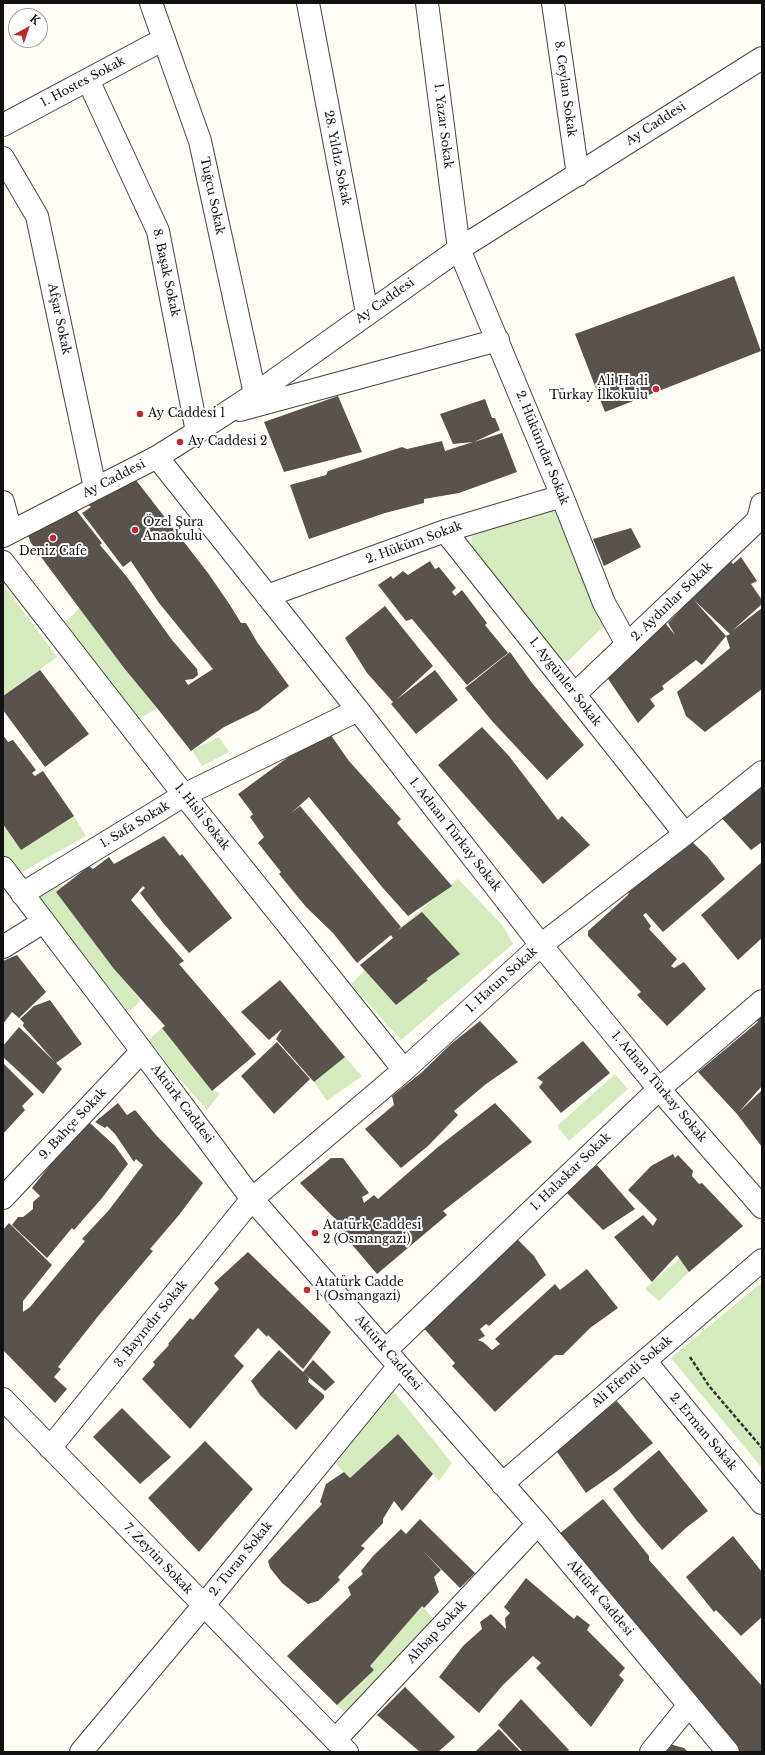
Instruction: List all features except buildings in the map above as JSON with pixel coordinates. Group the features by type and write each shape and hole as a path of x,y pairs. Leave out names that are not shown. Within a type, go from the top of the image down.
{"street":[{"name":"Tuğcu Sokak","path":"151,3 200,141 255,394"},
{"name":"28. Yıldız Sokak","path":"308,3 367,313"},
{"name":"1. Yazar Sokak","path":"427,3 459,249"},
{"name":"8. Ceylan Sokak","path":"552,3 578,174"},
{"name":"1. Hostes Sokak","path":"3,125 164,39"},
{"name":"Ay Caddesi","path":"7,534 157,457 197,432 255,394 459,249 762,58"},
{"name":"8. Başak Sokak","path":"88,80 158,231 197,432"},
{"name":"Afşar Sokak","path":"3,158 37,216 95,488"},
{"name":"2. Hükümdar Sokak","path":"459,249 562,496 604,603 627,644"},
{"path":"223,415 498,340"},
{"name":"1. Adnan Türkay Sokak","path":"157,457 358,710 541,945 659,1089 762,1207"},
{"name":"2. Hüküm Sokak","path":"268,596 445,530 562,496"},
{"path":"3,502 7,534"},
{"name":"2. Aydınlar Sokak","path":"575,694 761,518"},
{"name":"1. Aygünler Sokak","path":"445,530 685,834"},
{"name":"1. Hisli Sokak","path":"3,562 184,795 404,1070"},
{"name":"1. Safa Sokak","path":"22,894 184,795 358,710"},
{"name":"1. Hatun Sokak","path":"252,1199 404,1070 541,945 685,834 762,772"},
{"name":"Aktürk Caddesi","path":"3,868 252,1199 538,1524 728,1752"},
{"path":"3,947 43,922"},
{"name":"1. Halaskar Sokak","path":"392,1358 659,1089 762,1001"},
{"name":"9. Bahçe Sokak","path":"3,1198 142,1051"},
{"name":"3. Bayındır Sokak","path":"50,1448 252,1199"},
{"name":"Ali Efendi Sokak","path":"502,1484 762,1260"},
{"name":"2. Turan Sokak","path":"81,1752 204,1605 392,1358"},
{"name":"2. Erman Sokak","path":"645,1361 762,1503"},
{"name":"7. Zeytin Sokak","path":"3,1399 341,1746"},
{"name":"Ahbap Sokak","path":"341,1746 538,1524"},
{"path":"651,1752 689,1705"}],"path":[{"path":"688,1354 709,1386 762,1448"}],"green space":[{"path":"552,504 604,626 568,661 555,659 471,546 472,536"},
{"path":"3,584 57,657 3,696"},
{"path":"80,608 124,668 157,708 139,719 64,623"},
{"path":"219,737 229,752 202,766 192,750"},
{"path":"74,816 86,836 22,872 13,872 3,858 3,824"},
{"path":"458,879 503,926 513,944 401,1040 351,984 365,970 398,945 391,935"},
{"path":"56,886 64,886 57,892 114,969 140,999 139,1003 128,1012 104,981 79,954 81,951 38,896 44,891"},
{"path":"162,1028 212,1090 220,1093 207,1110 174,1073 149,1039"},
{"path":"345,1057 362,1076 327,1101 314,1082"},
{"path":"615,1074 628,1089 569,1141 557,1126"},
{"path":"731,1213 743,1226 689,1272 659,1301 645,1289"},
{"path":"762,1282 762,1468 671,1358"},
{"path":"391,1388 452,1463 439,1481 398,1434 350,1478 336,1464"},
{"path":"373,1556 436,1622 351,1719 287,1656 351,1595 348,1587 363,1574 361,1571"}],"place":[{"name":"Ali Hadi Türkay İlkokulu","path":"656,389"},
{"name":"Ay Caddesi 1","path":"140,414"},
{"name":"Ay Caddesi 2","path":"180,442"},
{"name":"Özel Şura Anaokulu","path":"135,530"},
{"name":"Deniz Cafe","path":"53,538"},
{"name":"Atatürk Caddesi 2 (Osmangazi)","path":"315,1233"},
{"name":"Atatürk Cadde 1 (Osmangazi)","path":"307,1290"}]}
